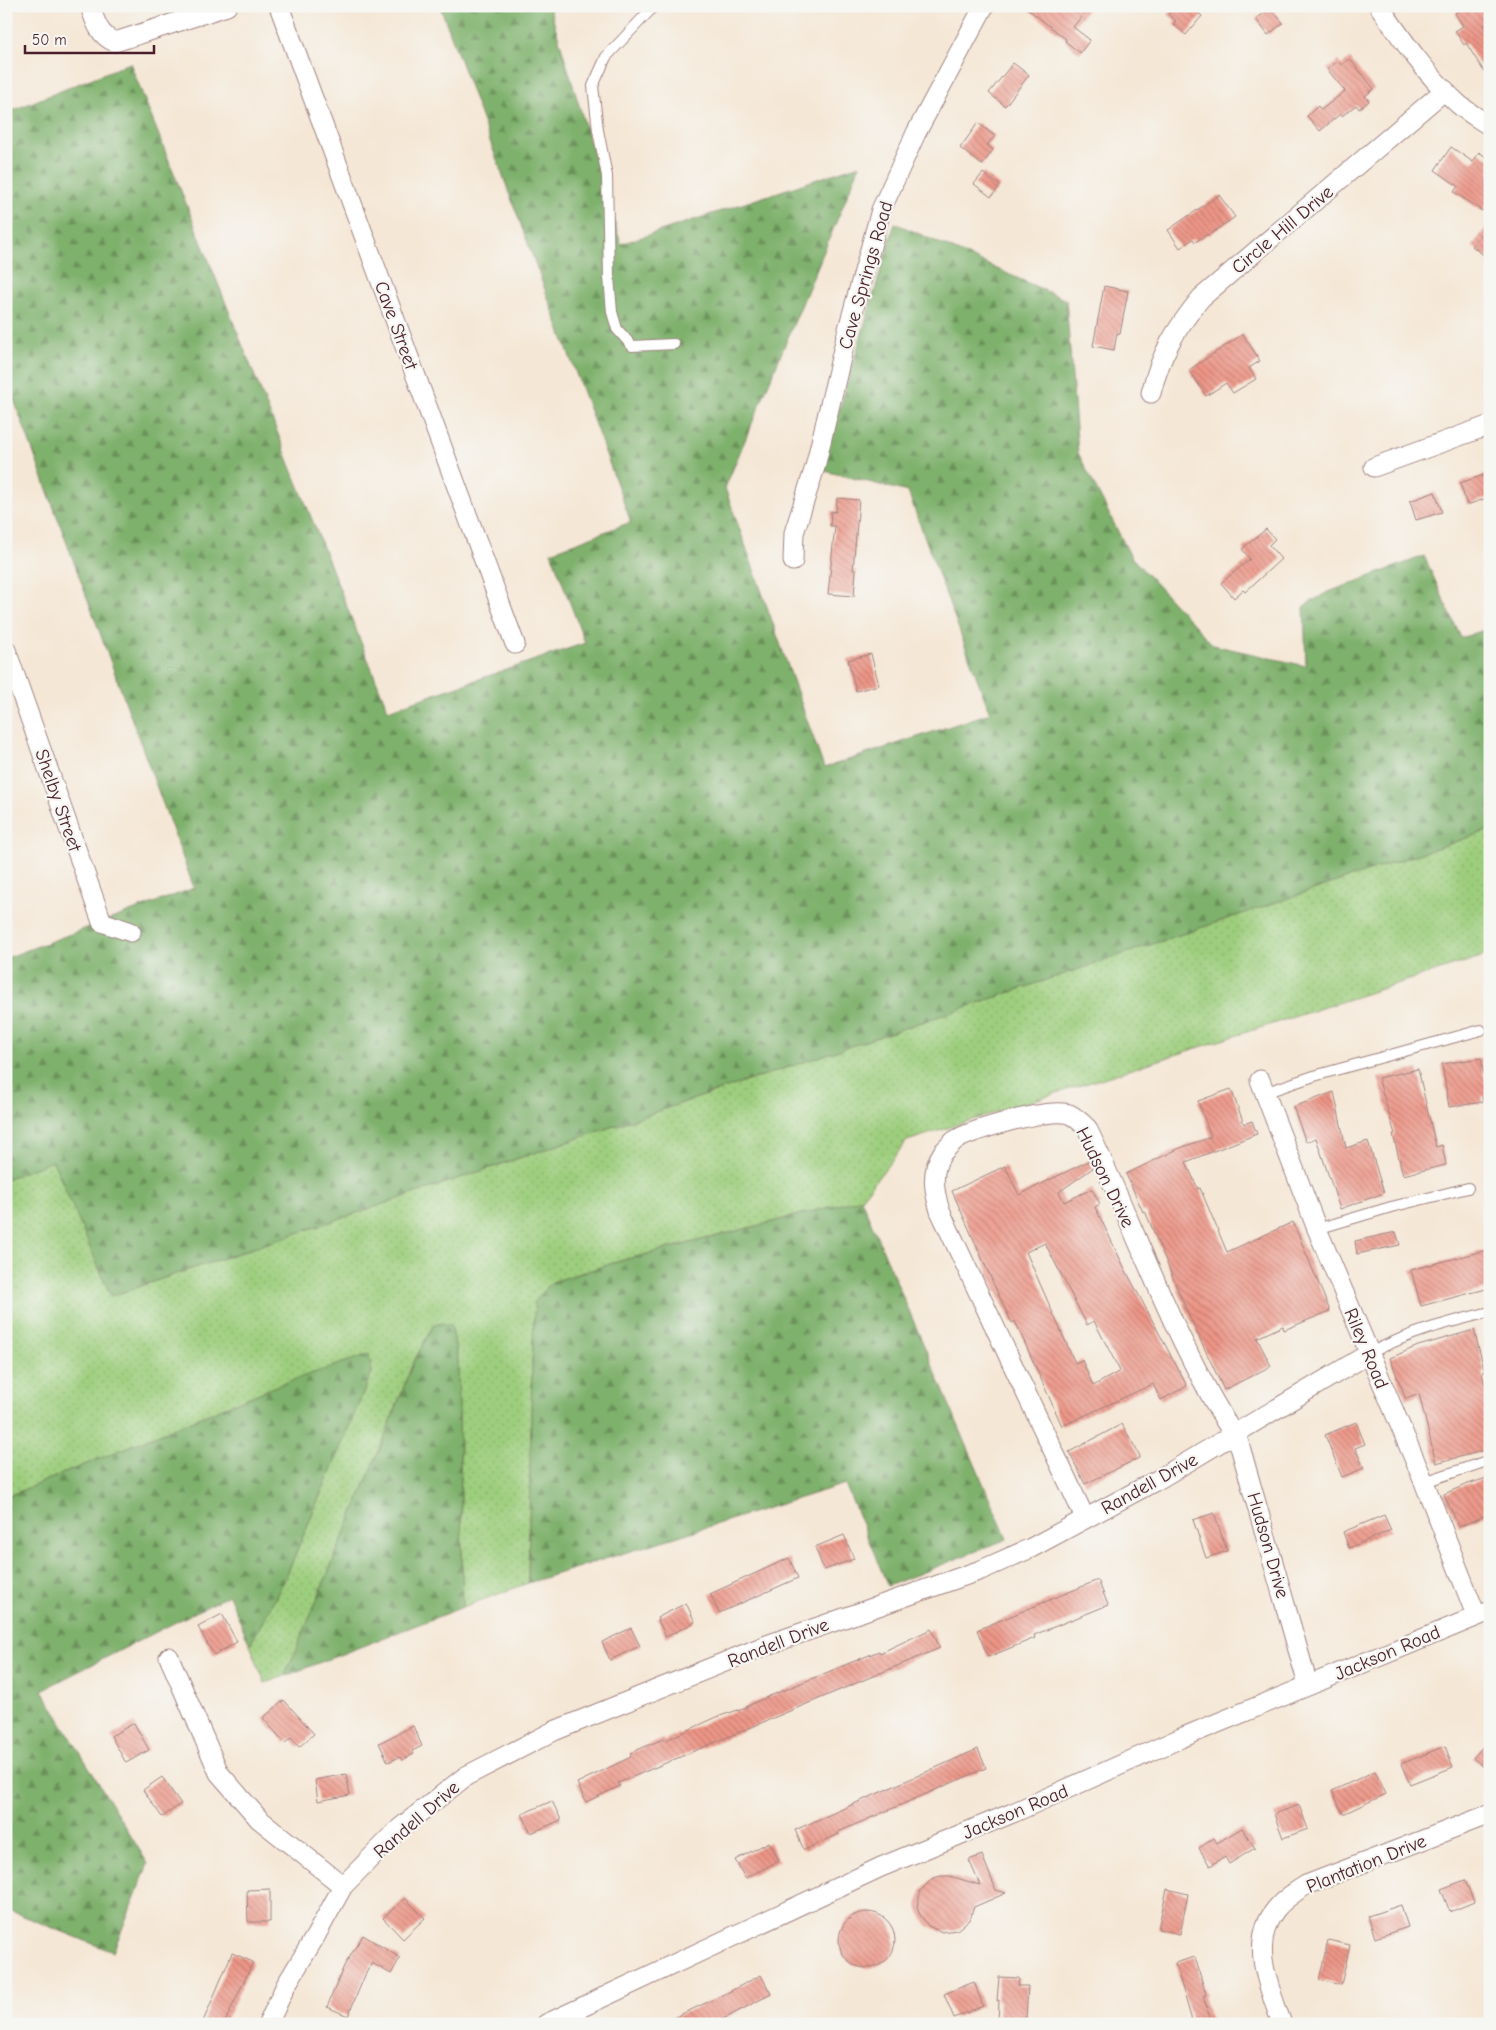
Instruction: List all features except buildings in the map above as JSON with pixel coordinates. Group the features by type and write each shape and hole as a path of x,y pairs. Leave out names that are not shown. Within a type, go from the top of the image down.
{"street":[{"path":"90,6 98,27 106,39 115,42 227,6"},
{"name":"Cave Street","path":"279,6 515,644"},
{"name":"Cave Springs Road","path":"793,561 794,533 815,467 848,329 880,210 916,133 984,6"},
{"path":"1379,6 1412,53 1455,101 1490,126"},
{"name":"Circle Hill Drive","path":"1151,393 1157,367 1168,346 1188,314 1201,298 1445,90"},
{"path":"1374,467 1490,425"},
{"name":"Shelby Street","path":"6,650 102,922 131,932"},
{"name":"Riley Road","path":"1262,1086 1316,1229 1424,1482 1483,1613"},
{"name":"Hudson Drive","path":"1085,1518 940,1212 933,1180 937,1164 944,1152 954,1142 1008,1122 1048,1112 1068,1113 1082,1123 1093,1142 1169,1312 1226,1424 1243,1452 1308,1685"},
{"name":"Randell Drive","path":"268,2024 286,1985 343,1886 400,1828 466,1776 554,1732 766,1645 981,1570 1031,1548 1160,1479 1370,1353"},
{"name":"Jackson Road","path":"546,2024 881,1867 1015,1812 1181,1738 1483,1613"},
{"path":"169,1657 219,1772 259,1819 343,1886"},
{"name":"Plantation Drive","path":"1282,2024 1266,1976 1262,1955 1268,1921 1275,1909 1306,1885 1490,1814"}],"lane":[{"path":"654,6 606,57 594,86 598,130 606,176 609,277 612,312 617,329 632,346 674,344"},
{"path":"1262,1086 1314,1076 1480,1030"},
{"path":"1316,1229 1391,1207 1468,1188"},
{"path":"1370,1353 1403,1336 1434,1325 1490,1312"},
{"path":"1424,1482 1490,1460"}],"green space":[{"path":"440,6 549,6 621,244 860,165 725,488 824,768 990,713 908,492 821,470 895,223 1066,300 1078,453 1131,557 1213,645 1306,666 1304,606 1326,593 1424,556 1461,638 1490,628 1490,830 111,1296 53,1161 6,1179 6,958 194,888 6,378 6,113 130,63 388,710 585,643 551,552 631,522"},
{"path":"1490,830 1490,954 907,1141 861,1199 620,1261 552,1282 535,1301 528,1583 463,1607 458,1360 451,1324 434,1324 413,1363 384,1439 285,1676 265,1683 250,1645 285,1579 372,1372 284,1383 6,1497 6,1179 53,1160 111,1296"},
{"path":"861,1199 1007,1539 888,1586 845,1484 528,1583 535,1301 552,1282 620,1261"},
{"path":"434,1324 451,1324 458,1360 463,1607 285,1676 384,1439 413,1363"},
{"path":"369,1354 372,1372 285,1579 250,1645 229,1595 42,1690 148,1864 113,1952 6,1909 6,1497 284,1383"}]}
